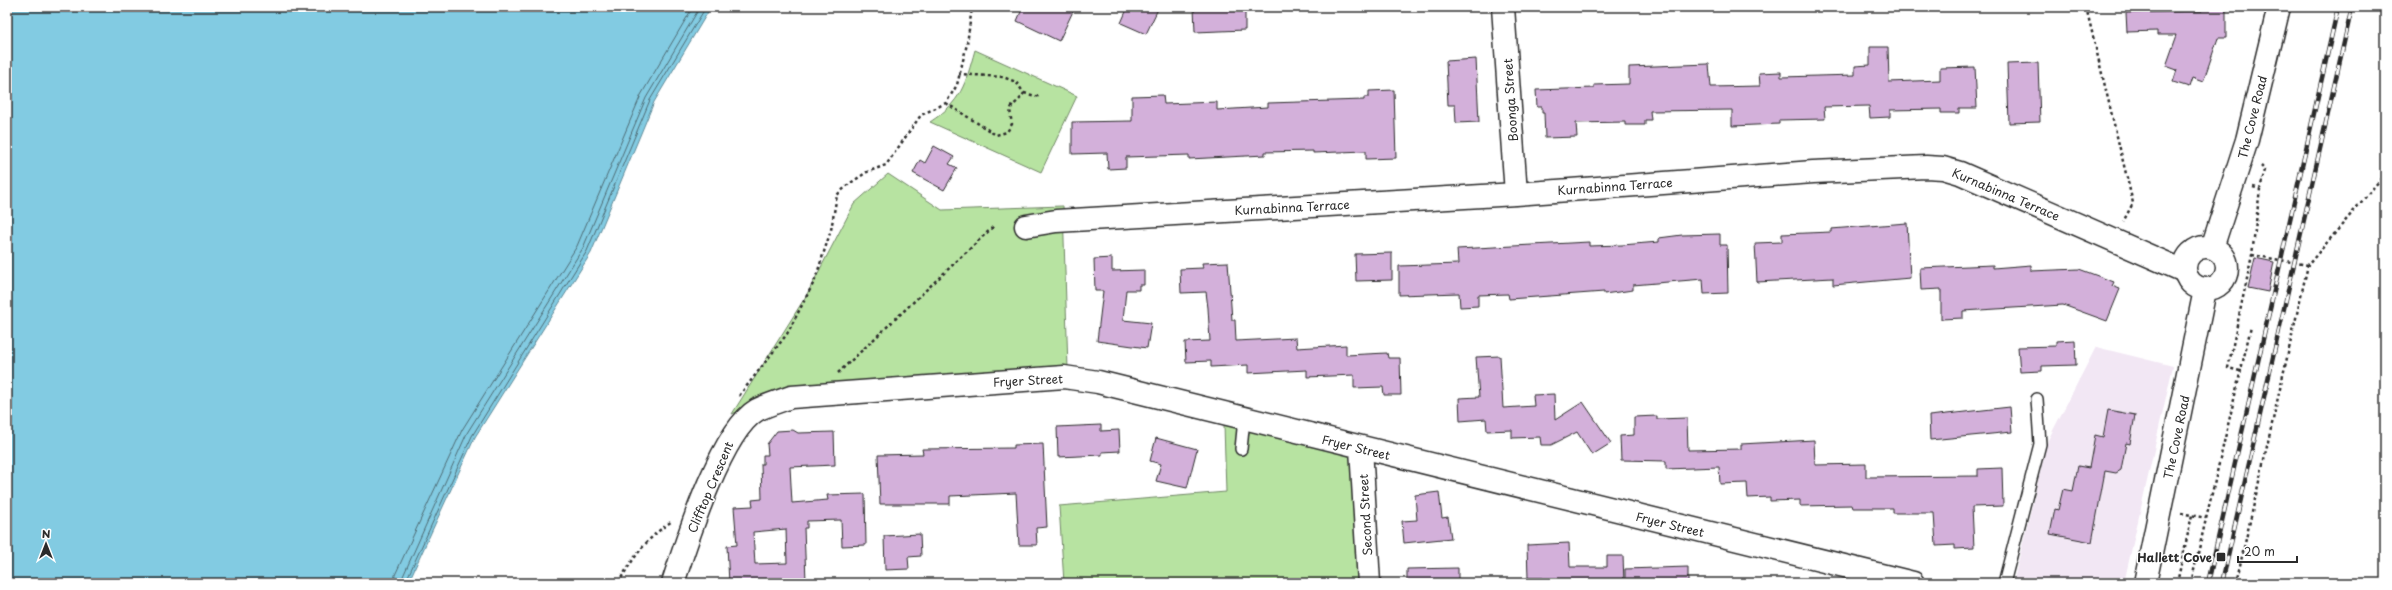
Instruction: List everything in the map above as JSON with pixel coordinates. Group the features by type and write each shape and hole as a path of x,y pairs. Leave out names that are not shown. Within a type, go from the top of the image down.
{"street":[{"name":"Boonga Street","path":"1503,7 1516,194"},
{"name":"The Cove Road","path":"2212,248 2247,140 2279,7"},
{"name":"Kurnabinna Terrace","path":"1026,226 1056,221 1516,194 1813,172 1932,167 1960,173 2184,271"},
{"path":"2205,247 2212,248 2223,255 2228,268 2226,275 2218,286 2205,290 2191,284 2184,271 2188,257 2192,252 2205,247"},
{"name":"The Cove Road","path":"2145,583 2205,290"},
{"name":"Fryer Street","path":"791,397 1064,377 1098,382 1913,583"},
{"name":"Clifftop Crescent","path":"673,583 691,528 732,435 756,411 791,397"},
{"name":"Second Street","path":"1361,448 1369,583"}],"lane":[{"path":"2004,583 2040,444 2037,399"},
{"path":"1241,449 1244,419"}],"path":[{"path":"736,400 787,334 815,280 831,230 837,195 861,176 886,165 921,115 946,102 957,84 967,44 972,7"},
{"path":"2086,7 2133,202 2114,240"},
{"path":"959,74 1003,77 1016,82 1024,93 1040,97"},
{"path":"946,102 996,134 1007,132 1012,124 1010,112 1012,105 1024,93"},
{"path":"2236,583 2308,265 2385,174"},
{"path":"2240,371 2228,368 2252,255 2260,189"},
{"path":"833,377 994,226"},
{"path":"2252,255 2308,265"},
{"path":"2192,583 2251,327"},
{"path":"2178,512 2206,518"},
{"path":"2177,583 2192,515"},
{"path":"618,583 632,558 648,540 675,519"}],"shaded area":[{"path":"2096,347 2173,366 2124,583 2013,583 2048,440"}],"green space":[{"path":"975,50 1077,96 1041,172 930,122 949,107 961,91 965,83"},
{"path":"888,174 942,210 1063,206 1068,369 792,388 732,414 806,296 854,204"},
{"path":"1224,425 1350,455 1358,583 1064,583 1059,506 1226,492"}],"water":[{"path":"7,7 711,7 654,102 591,253 475,437 408,583 7,583"}],"building":[{"path":"1023,7 1075,7 1059,41 1017,21"},
{"path":"1128,7 1159,7 1146,34 1121,23"},
{"path":"1194,7 1245,7 1245,30 1195,32"},
{"path":"2202,7 2226,7 2226,38 2218,38 2203,82 2192,78 2189,87 2173,82 2177,70 2166,66 2177,35 2157,35 2157,31 2127,32 2126,13 2202,11"},
{"path":"1870,47 1888,47 1889,82 1940,80 1940,68 1975,67 1977,108 1959,108 1959,113 1941,113 1941,109 1890,110 1890,117 1870,118 1869,106 1824,107 1825,119 1779,120 1779,124 1732,126 1732,110 1650,111 1651,120 1645,120 1645,125 1625,125 1625,122 1576,123 1577,137 1545,138 1544,113 1542,113 1542,107 1537,107 1536,90 1594,88 1594,85 1629,84 1629,67 1709,64 1711,87 1760,86 1759,73 1781,72 1781,77 1855,75 1855,66 1870,65"},
{"path":"1476,59 1479,122 1456,123 1455,105 1448,105 1446,61"},
{"path":"2038,63 2040,122 2009,123 2007,64"},
{"path":"1394,90 1396,158 1366,159 1366,151 1313,153 1313,151 1265,152 1265,155 1189,159 1189,155 1126,157 1126,168 1108,169 1107,153 1072,154 1072,122 1132,121 1132,96 1163,95 1164,104 1217,102 1217,110 1268,107 1268,103 1364,100 1364,97 1369,97 1369,91"},
{"path":"934,146 954,157 949,164 957,168 944,190 913,173 920,160 925,163"},
{"path":"1907,223 1910,278 1833,285 1833,278 1757,282 1755,243 1782,242 1782,234 1831,232 1831,229"},
{"path":"1720,234 1720,245 1727,245 1728,293 1704,294 1703,279 1633,285 1633,290 1604,294 1604,292 1509,299 1508,294 1478,295 1478,306 1460,307 1459,293 1399,295 1399,266 1458,264 1457,249 1589,242 1589,246 1622,245 1659,242 1659,238 1682,235"},
{"path":"1392,253 1392,280 1356,281 1355,254"},
{"path":"1112,258 1112,271 1144,270 1144,285 1139,285 1139,290 1126,290 1123,320 1151,323 1147,348 1097,341 1103,291 1095,291 1094,259"},
{"path":"2255,258 2274,262 2268,292 2248,288"},
{"path":"1228,262 1232,320 1235,320 1236,341 1296,338 1297,348 1346,345 1346,355 1387,353 1388,358 1400,358 1401,395 1384,395 1383,387 1354,388 1354,375 1307,377 1307,370 1248,373 1248,365 1211,367 1211,361 1186,362 1185,342 1210,341 1208,308 1206,292 1181,293 1180,269 1203,268 1202,263"},
{"path":"1993,265 1993,268 2031,265 2031,271 2079,269 2114,282 2112,286 2120,289 2107,321 2063,305 1963,311 1963,318 1941,319 1941,289 1921,290 1920,268"},
{"path":"2075,340 2076,365 2042,366 2042,371 2020,372 2018,347 2056,346 2056,341"},
{"path":"1500,356 1503,408 1534,406 1533,395 1554,394 1555,420 1583,402 1611,443 1592,455 1577,432 1551,445 1541,445 1540,437 1512,438 1512,430 1487,431 1486,419 1460,421 1459,398 1479,397 1476,357"},
{"path":"2010,407 2012,432 1930,440 1929,416"},
{"path":"2108,410 2135,415 2130,444 2126,443 2121,470 2116,473 2105,471 2092,542 2050,534 2055,509 2058,510 2063,489 2073,491 2078,466 2089,468 2095,435 2103,437"},
{"path":"1657,416 1657,419 1687,418 1688,450 1741,449 1741,444 1814,440 1815,465 1866,464 1866,477 1978,476 1978,469 2002,468 2003,506 1972,507 1974,548 1955,549 1955,545 1936,546 1934,513 1893,513 1893,508 1853,508 1852,505 1800,506 1800,500 1770,501 1770,497 1748,498 1747,483 1720,484 1719,467 1666,469 1666,461 1621,460 1620,436 1634,435 1634,417"},
{"path":"1101,425 1101,431 1119,430 1120,451 1102,452 1102,455 1058,457 1057,427"},
{"path":"793,430 798,433 834,432 835,465 790,467 792,503 828,500 827,495 865,494 866,545 842,546 841,520 807,521 807,528 804,528 806,581 729,583 727,546 737,545 734,507 753,506 752,500 762,499 761,464 763,464 763,455 768,455 767,444 777,431","holes":["786,529 787,563 755,564 753,532"]},
{"path":"1156,438 1197,449 1187,488 1156,481 1161,464 1150,461"},
{"path":"1043,444 1047,527 1036,528 1037,545 1019,545 1016,493 950,496 950,504 880,504 878,455 923,454 922,449 1014,448 1014,445"},
{"path":"1439,492 1442,518 1448,517 1451,538 1404,543 1402,521 1417,520 1415,495"},
{"path":"920,534 921,556 908,557 909,569 885,570 884,536"},
{"path":"1569,543 1570,567 1607,567 1607,556 1623,556 1624,583 1543,583 1543,578 1528,578 1527,545"},
{"path":"1688,567 1688,583 1625,583 1625,569"},
{"path":"1458,568 1458,583 1407,583 1407,569"}],"railway":[{"path":"2208,583 2338,7"},
{"path":"2222,583 2352,7"}],"place":[{"name":"Hallett Cove","path":"2221,557"}]}
